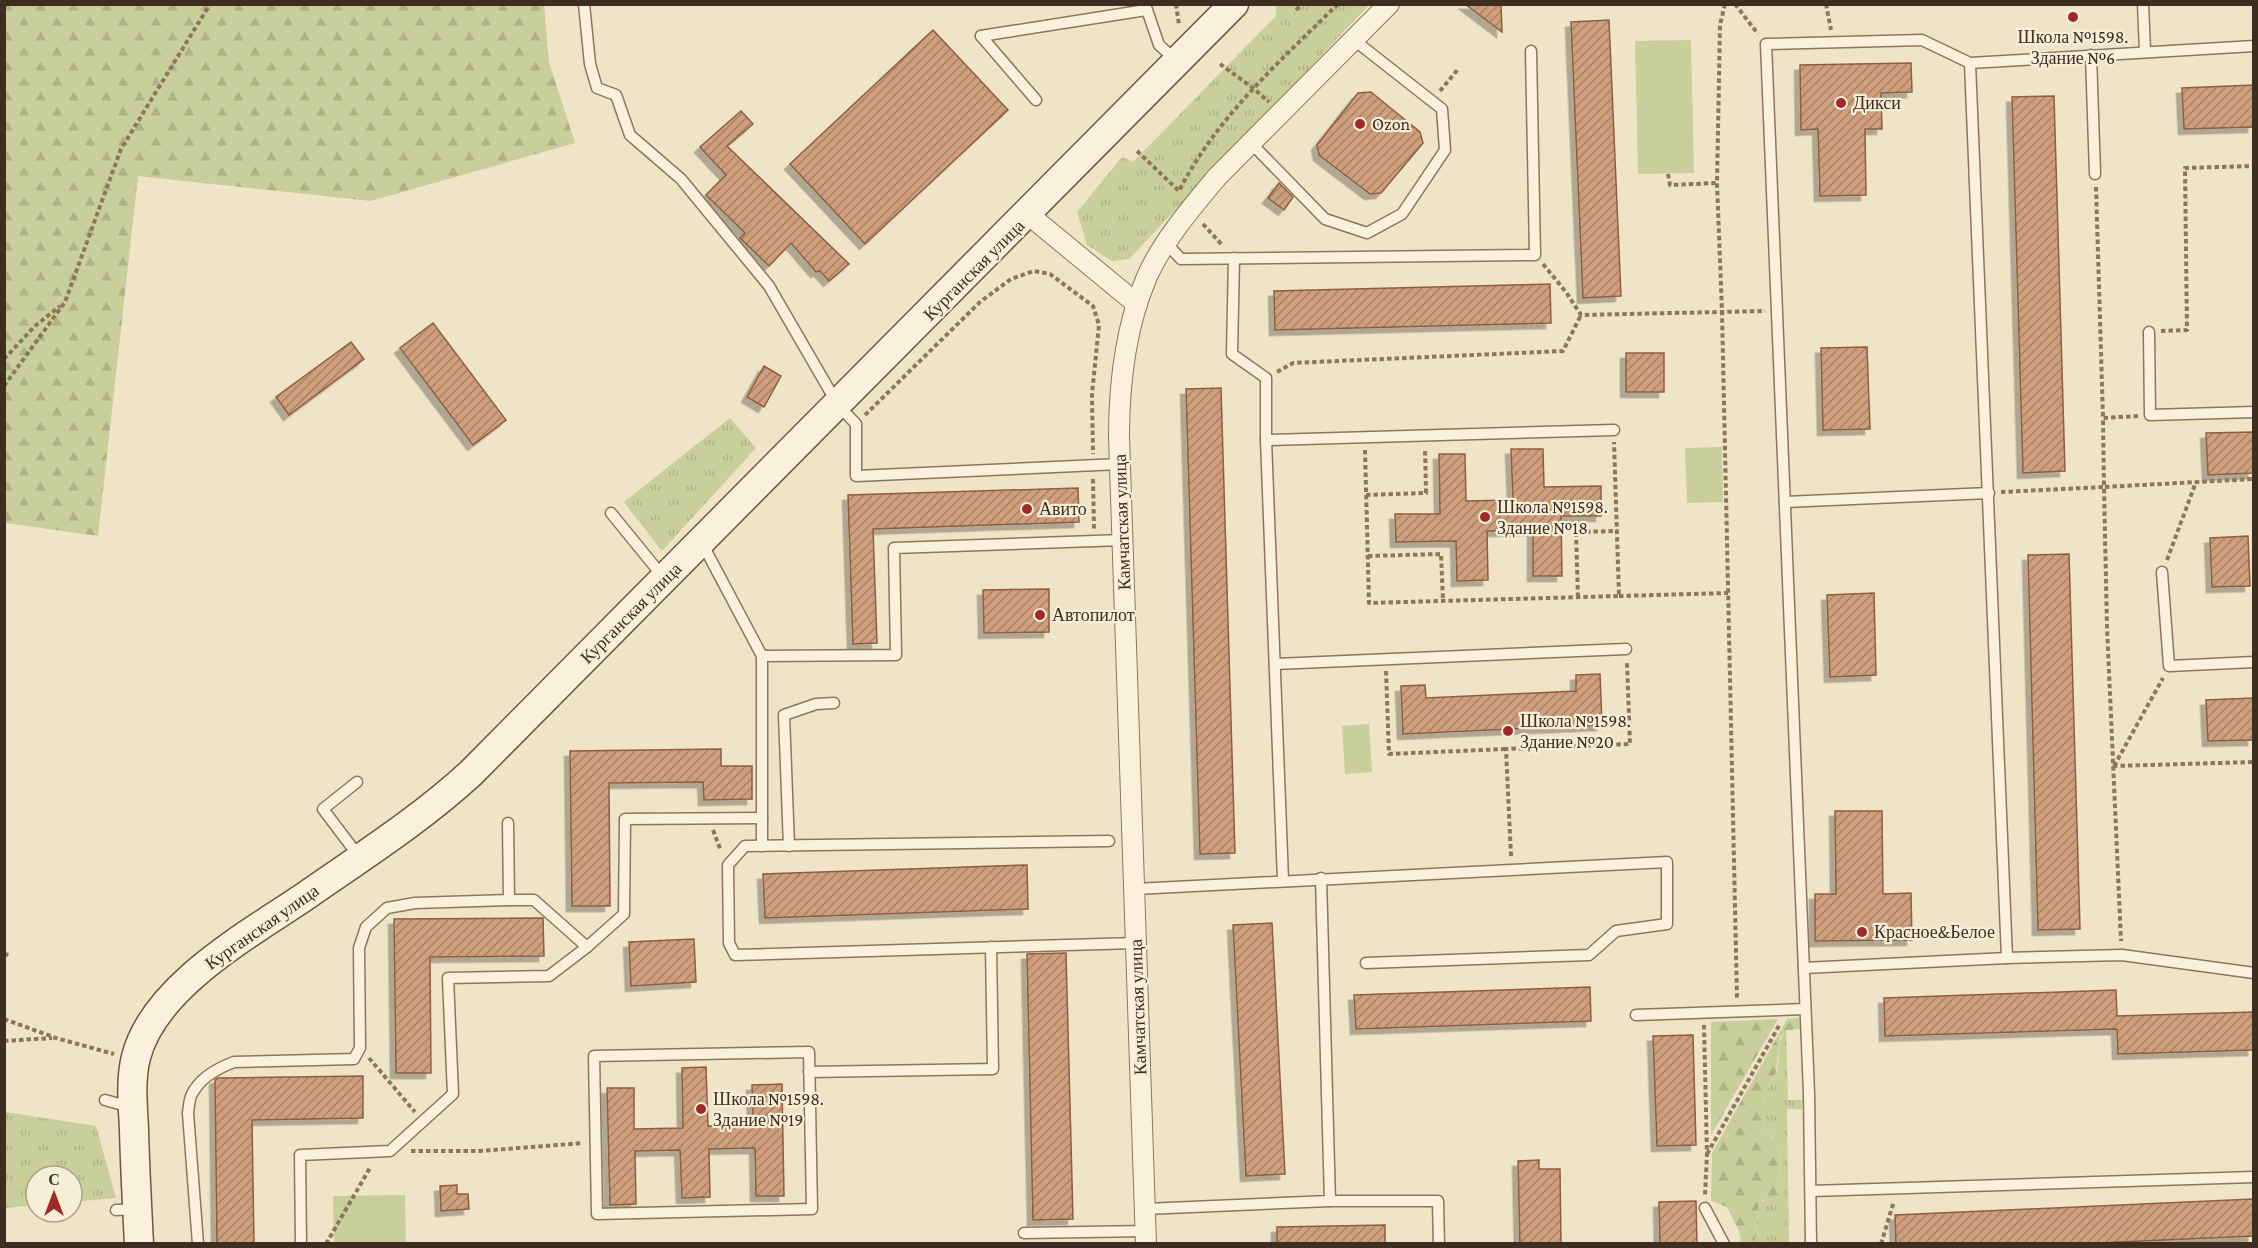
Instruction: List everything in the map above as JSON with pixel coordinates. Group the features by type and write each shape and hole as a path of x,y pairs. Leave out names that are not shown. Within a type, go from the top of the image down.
{"street":[{"name":"Курганская улица","path":"139,1244 127,1210 136,1059 149,1026 162,1009 193,977 226,951 423,814 471,773 701,543 847,415 1029,215 1234,4"},
{"name":"Камчатская улица","path":"1146,1237 1120,464 1119,403 1122,367 1137,304 1147,277 1191,207 1389,4"},
{"path":"1029,215 1137,304"}],"lane":[{"path":"584,4 590,64 597,88 616,95 630,135 681,179 769,286 847,415 856,476 1120,464"},
{"path":"2143,4 2145,51"},
{"path":"1036,100 981,36 1146,7 1159,45 1177,62"},
{"path":"1251,143 1325,219 1367,233 1402,214 1445,150 1442,109 1354,40"},
{"path":"1811,1244 1804,968 1766,44 1923,40 1970,63 2253,46"},
{"path":"1167,244 1181,259 1535,255 1531,51"},
{"path":"2091,55 2096,174"},
{"path":"1970,63 2007,958"},
{"path":"1234,258 1232,354 1266,378 1266,440 1283,880"},
{"path":"2149,332 2150,415 2253,412"},
{"path":"1266,440 1614,430"},
{"path":"1785,502 1989,493"},
{"path":"611,513 665,579"},
{"path":"762,656 896,655 894,548 1123,540"},
{"path":"701,543 762,656 762,846"},
{"path":"2162,572 2169,666 2253,662"},
{"path":"1275,664 1626,649"},
{"path":"789,846 784,715 816,704 834,702"},
{"path":"357,782 323,809 360,858"},
{"path":"301,1244 300,1155 385,1151 453,1094 448,978 549,976 587,947 624,914 625,819 762,819"},
{"path":"508,823 509,900"},
{"path":"1109,841 745,846 728,865 729,943 735,955 1136,943"},
{"path":"1135,889 1668,862 1667,924 1616,931 1589,955 1366,963"},
{"path":"1321,878 1330,1201"},
{"path":"198,1244 188,1113 192,1094 203,1080 220,1067 234,1062 354,1059 360,1048 359,948 366,927 387,908 415,903 534,900 587,947"},
{"path":"809,1072 993,1069 991,947"},
{"path":"1804,968 2122,955 2253,973"},
{"path":"1636,1015 1805,1009"},
{"path":"809,1052 809,1072 812,1209 597,1214 594,1056 809,1052"},
{"path":"105,1100 133,1108"},
{"path":"1811,1191 2253,1178"},
{"path":"1145,1209 1330,1201 1438,1201 1439,1244"},
{"path":"1705,1209 1724,1244"},
{"path":"1024,1233 1146,1237"}],"path":[{"path":"4,386 65,302 121,149 210,4"},
{"path":"1176,4 1179,25"},
{"path":"1296,10 1302,4"},
{"path":"1137,151 1179,191 1192,165 1253,88 1338,4"},
{"path":"1725,4 1720,25 1717,183 1738,1011"},
{"path":"1735,4 1766,44"},
{"path":"1826,4 1833,42"},
{"path":"1220,64 1253,88 1281,113"},
{"path":"1432,100 1460,68"},
{"path":"2149,332 2187,330 2185,168 2253,166"},
{"path":"1668,174 1670,185 1717,183"},
{"path":"2096,174 2113,766 2122,955"},
{"path":"1203,224 1234,258"},
{"path":"1535,255 1566,292 1581,315"},
{"path":"847,415 1011,279 1034,271 1050,274 1093,306 1099,325 1092,394 1094,541"},
{"path":"4,359 35,326 65,302"},
{"path":"1581,315 1777,311"},
{"path":"1266,378 1293,363 1563,351 1581,315"},
{"path":"2103,417 2150,415"},
{"path":"1614,430 1619,596"},
{"path":"1366,495 1426,494 1424,436"},
{"path":"1364,438 1369,603 1728,593"},
{"path":"1989,493 2253,479"},
{"path":"2162,572 2196,482"},
{"path":"1578,597 1576,532 1617,531"},
{"path":"1368,556 1441,554 1443,601"},
{"path":"1385,660 1389,754 1630,744 1626,649"},
{"path":"2113,766 2169,666"},
{"path":"1506,749 1510,845"},
{"path":"2113,766 2253,762"},
{"path":"713,829 719,848"},
{"path":"1707,1154 1789,1010"},
{"path":"1704,1013 1707,1154 1705,1209"},
{"path":"4,1019 56,1038 136,1059"},
{"path":"4,1041 56,1038"},
{"path":"360,1048 423,1121"},
{"path":"326,1244 385,1151 480,1151 596,1142"},
{"path":"1881,1244 1897,1188"}],"green space":[{"path":"5,4 544,5 549,62 575,143 371,201 138,176 98,536 5,523"},
{"path":"1276,5 1369,5 1129,259 1112,261 1087,245 1077,212 1122,157 1133,162 1276,16"},
{"path":"1691,40 1694,173 1638,174 1635,41"},
{"path":"730,418 756,448 662,551 624,502"},
{"path":"1722,447 1723,502 1687,503 1685,448"},
{"path":"1369,724 1372,772 1345,774 1342,726"},
{"path":"1799,1018 1800,1029 1786,1030 1780,1037 1776,1073 1763,1102 1764,1133 1777,1140 1779,1147 1782,1194 1780,1199 1763,1200 1759,1203 1755,1243 1741,1243 1739,1231 1727,1207 1711,1201 1712,1153 1787,1019"},
{"path":"1778,1019 1711,1135 1711,1022"},
{"path":"1786,1029 1788,1100 1802,1100 1802,1109 1787,1109 1789,1243 1755,1244 1759,1203 1782,1194 1779,1147 1773,1137 1764,1133 1763,1101 1776,1074 1780,1040"},
{"path":"5,1112 96,1126 116,1198 84,1201 84,1164 24,1164 24,1206 5,1208"},
{"path":"405,1195 406,1243 334,1243 333,1196"}],"building":[{"path":"1465,4 1501,4 1502,32"},
{"path":"1609,20 1621,296 1583,298 1571,22"},
{"path":"933,30 1008,110 865,244 790,164"},
{"path":"1911,63 1912,92 1881,93 1882,129 1865,129 1866,195 1820,196 1818,129 1801,130 1800,65"},
{"path":"2253,85 2253,127 2184,129 2182,88"},
{"path":"1371,92 1420,132 1423,143 1381,193 1370,194 1319,155 1317,145 1358,93"},
{"path":"2054,96 2065,471 2023,473 2012,97"},
{"path":"741,111 753,124 727,146 849,264 829,281 820,271 816,272 791,243 769,266 740,238 745,233 706,195 726,175 700,147"},
{"path":"1279,183 1293,197 1284,210 1268,198"},
{"path":"1550,284 1551,323 1275,330 1274,291"},
{"path":"433,323 506,420 473,445 400,348"},
{"path":"351,342 364,359 289,415 276,397"},
{"path":"1867,347 1870,429 1823,430 1821,348"},
{"path":"1626,353 1664,353 1664,392 1626,392"},
{"path":"764,366 781,376 764,407 747,397"},
{"path":"1221,388 1235,853 1200,854 1186,389"},
{"path":"2253,432 2253,473 2208,475 2206,433"},
{"path":"1511,449 1543,449 1544,487 1601,486 1601,516 1561,516 1562,576 1533,576 1533,530 1487,531 1488,580 1457,581 1456,541 1396,542 1395,514 1440,514 1439,454 1465,454 1466,501 1513,500"},
{"path":"1078,488 1079,522 873,529 877,643 853,644 848,495"},
{"path":"2248,536 2250,586 2212,587 2210,538"},
{"path":"2069,554 2080,929 2038,930 2028,555"},
{"path":"1049,589 1049,632 984,633 983,590"},
{"path":"1874,593 1876,675 1830,677 1827,595"},
{"path":"1600,674 1602,725 1403,734 1401,686 1425,685 1426,698 1576,691 1576,675"},
{"path":"2253,698 2253,740 2208,741 2206,700"},
{"path":"721,749 721,766 752,766 752,799 704,800 703,782 609,783 610,906 572,906 570,751"},
{"path":"1835,811 1882,811 1883,894 1911,893 1912,940 1815,941 1815,894 1836,894"},
{"path":"1027,865 1028,909 765,918 763,874"},
{"path":"543,918 544,956 430,957 431,1073 396,1073 394,919"},
{"path":"1272,923 1285,1174 1246,1176 1233,925"},
{"path":"694,939 696,982 631,986 629,942"},
{"path":"1066,953 1073,1219 1033,1220 1027,954"},
{"path":"1590,987 1591,1021 1356,1029 1354,995"},
{"path":"2116,990 2117,1016 2253,1012 2253,1050 2118,1054 2117,1029 1885,1036 1884,998"},
{"path":"1693,1035 1696,1145 1657,1146 1653,1036"},
{"path":"706,1067 708,1126 753,1125 752,1085 782,1084 784,1196 756,1196 755,1148 709,1149 710,1197 682,1198 680,1150 635,1151 636,1204 610,1205 607,1088 634,1088 634,1129 683,1128 682,1068"},
{"path":"363,1076 363,1118 252,1120 254,1244 217,1244 215,1080 218,1078"},
{"path":"1539,1160 1539,1169 1560,1169 1561,1244 1520,1244 1518,1161"},
{"path":"457,1185 457,1194 468,1194 469,1209 441,1211 440,1186"},
{"path":"2253,1199 2253,1236 2074,1244 1896,1244 1895,1215"},
{"path":"1696,1201 1697,1244 1660,1244 1659,1202"},
{"path":"1385,1225 1385,1244 1277,1244 1277,1227"}],"place":[{"name":"Школа №1598. Здание №6","path":"2073,17"},
{"name":"Дикси","path":"1841,103"},
{"name":"Ozon","path":"1360,124"},
{"name":"Авито","path":"1027,509"},
{"name":"Школа №1598. Здание №18","path":"1485,517"},
{"name":"Автопилот","path":"1040,615"},
{"name":"Школа №1598. Здание №20","path":"1508,731"},
{"name":"Красное&Белое","path":"1862,932"},
{"name":"Школа №1598. Здание №19","path":"701,1109"}]}
